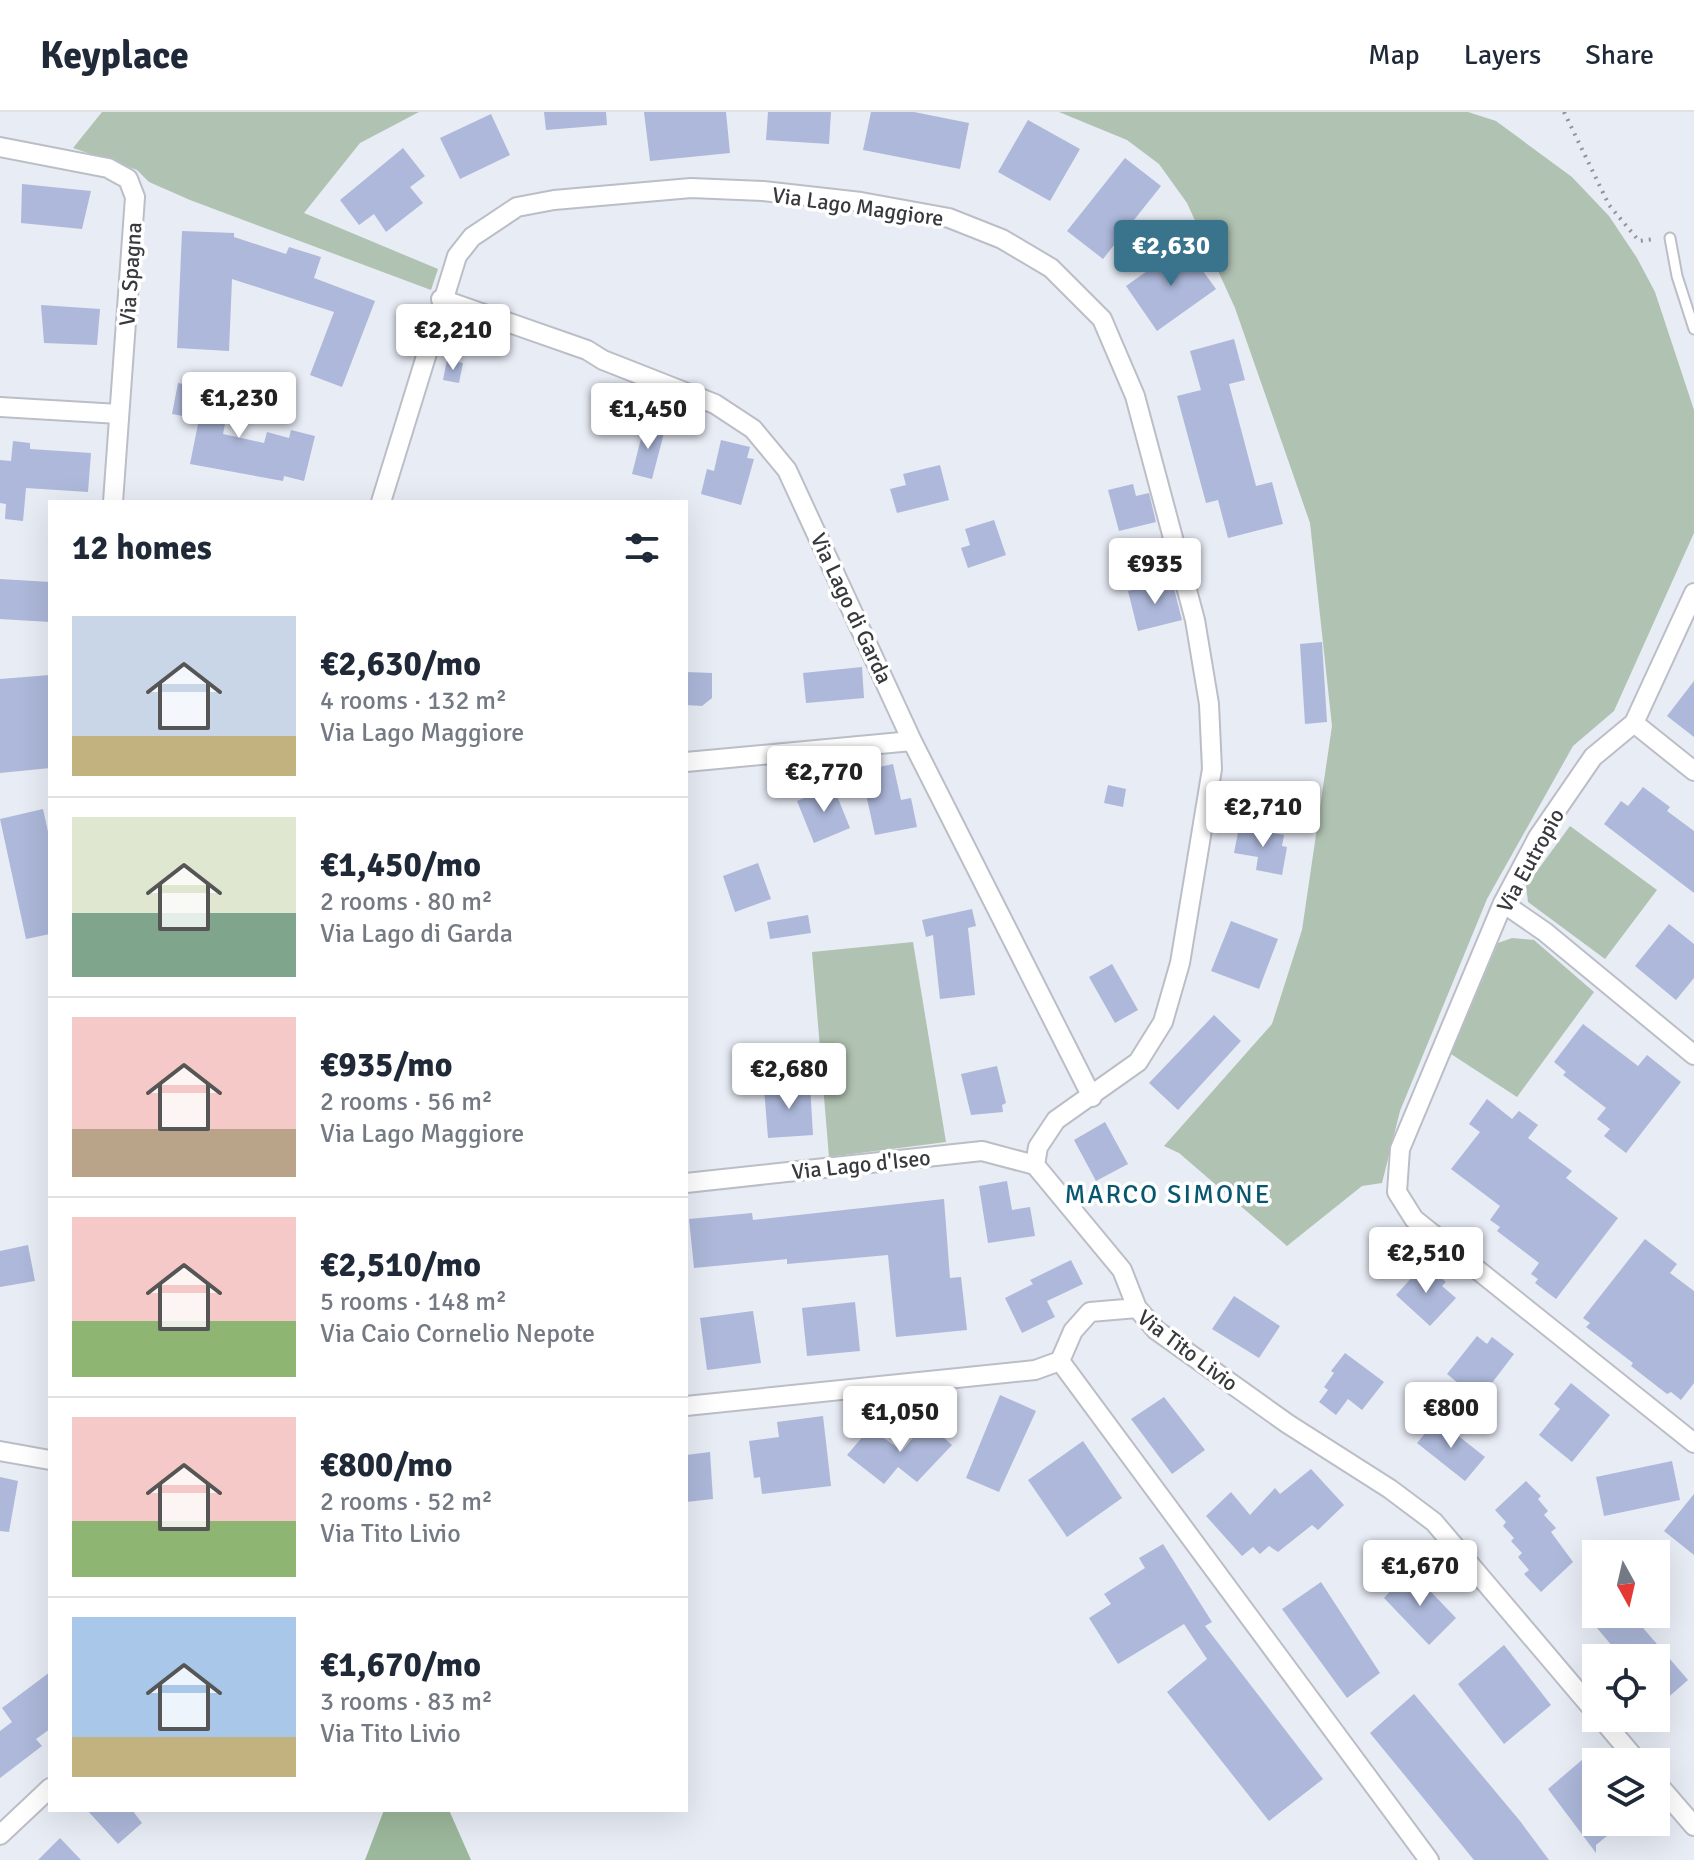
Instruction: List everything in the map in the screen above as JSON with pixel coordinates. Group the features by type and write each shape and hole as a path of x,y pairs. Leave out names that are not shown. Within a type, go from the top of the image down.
{"street":[{"name":"Via Spagna","path":"0,147 92,164 128,179 135,197 113,500"},
{"name":"Via Lago Maggiore","path":"382,500 441,299 457,256 472,237 517,207 554,200 691,188 861,202 949,218 1002,239 1051,268 1102,319 1135,396 1195,620 1209,704 1212,769 1180,963 1163,1022 1138,1062 1056,1120 1038,1147 1035,1165"},
{"name":"Via Lago di Garda","path":"441,299 587,350 603,360 715,404 753,429 787,470 912,741 1092,1097"},
{"path":"0,407 119,414"},
{"name":"Via Eutropio","path":"1694,593 1634,723 1593,757 1538,837 1503,903 1400,1149 1397,1192 1414,1219 1694,1443"},
{"path":"1634,723 1694,771"},
{"path":"688,762 912,741"},
{"path":"1503,903 1545,932 1694,1055"},
{"name":"Via Lago d'Iseo","path":"688,1183 982,1151 1035,1165"},
{"path":"1035,1165 1122,1270 1137,1308"},
{"name":"Via Tito Livio","path":"1060,1361 1073,1331 1090,1312 1137,1308 1156,1330 1434,1522 1582,1696"},
{"path":"688,1406 1035,1370 1060,1361 1429,1860"},
{"path":"0,1451 48,1460"},
{"path":"1613,1732 1626,1748"},
{"path":"2,1831 48,1790"},
{"path":"1670,1798 1694,1826"}],"lane":[{"path":"1670,238 1694,329"}],"path":[{"path":"1564,112 1609,205 1630,233 1639,241 1670,238"}],"green space":[{"path":"102,112 419,112 360,143 304,213 438,269 431,290 190,200 149,182 137,170 73,148"},
{"path":"1059,112 1468,112 1496,121 1572,177 1609,216 1655,292 1694,410 1694,533 1614,711 1573,746 1487,899 1400,1111 1382,1183 1362,1186 1287,1246 1179,1153 1164,1146 1272,1024 1302,930 1332,726 1310,523 1235,308 1187,203 1159,164 1127,140"},
{"path":"1570,826 1657,890 1605,959 1528,902 1526,886"},
{"path":"1512,938 1534,940 1594,992 1517,1097 1451,1054 1498,943"},
{"path":"913,942 946,1142 829,1157 812,952"},
{"path":"383,1812 450,1812 471,1860 365,1860"}],"building":[{"path":"544,112 606,112 607,125 546,130"},
{"path":"644,112 726,112 730,153 650,161"},
{"path":"768,112 831,112 829,144 766,140"},
{"path":"871,112 914,112 969,123 960,169 863,150"},
{"path":"491,114 510,155 460,179 440,138"},
{"path":"1028,120 1080,149 1050,201 998,172"},
{"path":"403,148 425,176 410,187 423,203 386,232 374,214 359,225 340,200"},
{"path":"1125,158 1161,186 1103,259 1067,231"},
{"path":"22,184 91,191 82,229 21,223"},
{"path":"182,231 234,233 234,237 286,254 289,247 321,257 314,278 375,301 342,387 310,375 334,312 232,279 229,351 177,348"},
{"path":"1184,245 1216,289 1157,331 1126,286"},
{"path":"41,305 100,309 97,345 44,343"},
{"path":"1234,339 1245,380 1229,384 1256,486 1272,482 1283,524 1228,538 1218,500 1206,503 1177,396 1201,390 1190,351"},
{"path":"447,360 463,363 459,383 443,380"},
{"path":"178,383 231,394 223,434 264,443 267,432 289,438 291,430 315,436 304,481 284,476 283,481 190,464 199,419 172,414"},
{"path":"645,423 665,429 652,479 632,474"},
{"path":"721,440 750,447 747,458 754,459 741,505 701,494 707,469 714,471"},
{"path":"13,441 30,443 30,449 91,453 88,492 26,488 23,521 5,519 6,504 0,503 0,460 11,461"},
{"path":"940,465 949,500 897,513 890,489 906,485 903,474"},
{"path":"1133,484 1136,496 1149,493 1156,522 1119,531 1108,490"},
{"path":"994,520 1006,555 968,568 961,548 970,545 965,529"},
{"path":"0,579 48,582 48,622 0,619"},
{"path":"1172,581 1182,620 1138,631 1128,591"},
{"path":"1322,642 1327,722 1305,724 1300,644"},
{"path":"862,667 864,698 806,703 803,673"},
{"path":"688,672 712,673 712,698 702,706 688,705"},
{"path":"48,675 48,768 0,773 0,679"},
{"path":"1694,681 1694,737 1667,716"},
{"path":"878,763 879,767 893,764 901,800 911,798 917,827 875,835 860,767"},
{"path":"1108,785 1126,789 1123,807 1104,803"},
{"path":"833,786 850,828 814,843 797,801"},
{"path":"1643,787 1670,807 1667,811 1694,831 1694,893 1604,824 1621,801 1628,806"},
{"path":"43,809 48,832 48,934 26,939 0,819"},
{"path":"1239,827 1284,835 1282,846 1287,847 1282,875 1256,870 1258,857 1234,853"},
{"path":"758,863 771,899 735,912 723,876"},
{"path":"972,909 976,926 968,928 975,995 940,999 933,935 926,937 922,920"},
{"path":"808,915 811,933 770,939 767,922"},
{"path":"1231,921 1278,939 1259,989 1211,971"},
{"path":"1669,924 1694,944 1694,978 1676,1000 1635,966"},
{"path":"1112,964 1138,1010 1115,1023 1089,977"},
{"path":"1214,1015 1241,1041 1178,1110 1149,1083"},
{"path":"1583,1024 1638,1066 1647,1055 1681,1082 1626,1153 1604,1136 1610,1129 1597,1119 1606,1108 1563,1075 1566,1072 1554,1062"},
{"path":"997,1066 1006,1103 1002,1105 1003,1112 971,1115 961,1074"},
{"path":"810,1085 813,1135 768,1138 764,1088"},
{"path":"1487,1099 1512,1119 1519,1111 1538,1125 1528,1138 1572,1171 1566,1178 1618,1218 1556,1299 1535,1283 1538,1279 1531,1274 1539,1263 1497,1231 1500,1227 1490,1220 1500,1206 1451,1169 1480,1132 1469,1124"},
{"path":"1105,1122 1128,1164 1096,1181 1074,1140"},
{"path":"1007,1181 1012,1210 1030,1207 1035,1236 988,1243 979,1186"},
{"path":"944,1199 950,1278 961,1277 967,1330 896,1337 888,1255 787,1264 787,1259 694,1268 689,1219 752,1213 753,1220"},
{"path":"1645,1239 1677,1264 1670,1273 1694,1291 1694,1383 1681,1400 1671,1392 1667,1394 1631,1366 1633,1363 1586,1327 1590,1323 1583,1318"},
{"path":"28,1245 35,1281 0,1287 0,1251"},
{"path":"1071,1260 1083,1284 1047,1301 1055,1317 1022,1333 1005,1298 1033,1284 1030,1280"},
{"path":"1425,1263 1446,1282 1442,1286 1456,1298 1430,1326 1396,1295"},
{"path":"1234,1296 1280,1326 1259,1358 1212,1329"},
{"path":"855,1302 860,1351 807,1356 802,1308"},
{"path":"753,1311 761,1363 707,1370 700,1318"},
{"path":"1477,1336 1487,1344 1492,1337 1514,1354 1479,1400 1447,1374"},
{"path":"1345,1353 1384,1382 1362,1410 1348,1399 1336,1415 1319,1402 1328,1390 1324,1387 1334,1373 1331,1371"},
{"path":"1571,1383 1610,1415 1572,1462 1539,1435 1560,1409 1554,1404"},
{"path":"1000,1395 1036,1411 999,1492 966,1478"},
{"path":"1164,1397 1205,1450 1172,1474 1131,1419"},
{"path":"823,1416 831,1486 762,1494 760,1477 754,1478 749,1441 779,1437 777,1422"},
{"path":"1437,1419 1485,1457 1465,1481 1417,1443"},
{"path":"926,1422 952,1445 917,1482 898,1467 884,1484 847,1455 870,1428 902,1451"},
{"path":"1083,1441 1122,1498 1067,1537 1028,1480"},
{"path":"710,1452 713,1499 688,1502 688,1455"},
{"path":"1672,1461 1680,1500 1604,1516 1596,1477"},
{"path":"1311,1469 1344,1505 1318,1530 1312,1525 1278,1552 1269,1546 1260,1554 1253,1547 1242,1556 1206,1516 1231,1492 1250,1515 1275,1488 1280,1494"},
{"path":"0,1477 18,1481 9,1532 0,1531"},
{"path":"1526,1481 1541,1496 1538,1499 1548,1511 1544,1515 1556,1528 1551,1532 1573,1562 1541,1592 1524,1574 1529,1570 1518,1557 1522,1553 1503,1526 1506,1522 1495,1510"},
{"path":"1694,1494 1694,1555 1664,1531"},
{"path":"1163,1544 1212,1622 1205,1626 1323,1779 1269,1821 1167,1692 1207,1659 1184,1624 1118,1664 1089,1618 1111,1604 1104,1594 1145,1568 1139,1558"},
{"path":"1410,1570 1456,1618 1429,1645 1384,1598"},
{"path":"1321,1582 1380,1673 1347,1698 1282,1609"},
{"path":"1597,1628 1643,1628 1657,1644 1610,1644"},
{"path":"1504,1645 1551,1705 1504,1744 1458,1684"},
{"path":"1670,1659 1688,1680 1670,1696"},
{"path":"48,1674 48,1730 36,1739 42,1746 0,1778 0,1731 12,1722 2,1708"},
{"path":"1414,1694 1549,1860 1474,1860 1370,1733"},
{"path":"1582,1760 1582,1834 1548,1789"},
{"path":"89,1812 134,1812 142,1823 118,1844"},
{"path":"1583,1836 1607,1836 1596,1845 1596,1853"},
{"path":"60,1838 81,1860 38,1860"}],"district":[{"name":"MARCO SIMONE","path":"1168,1194"}]}
